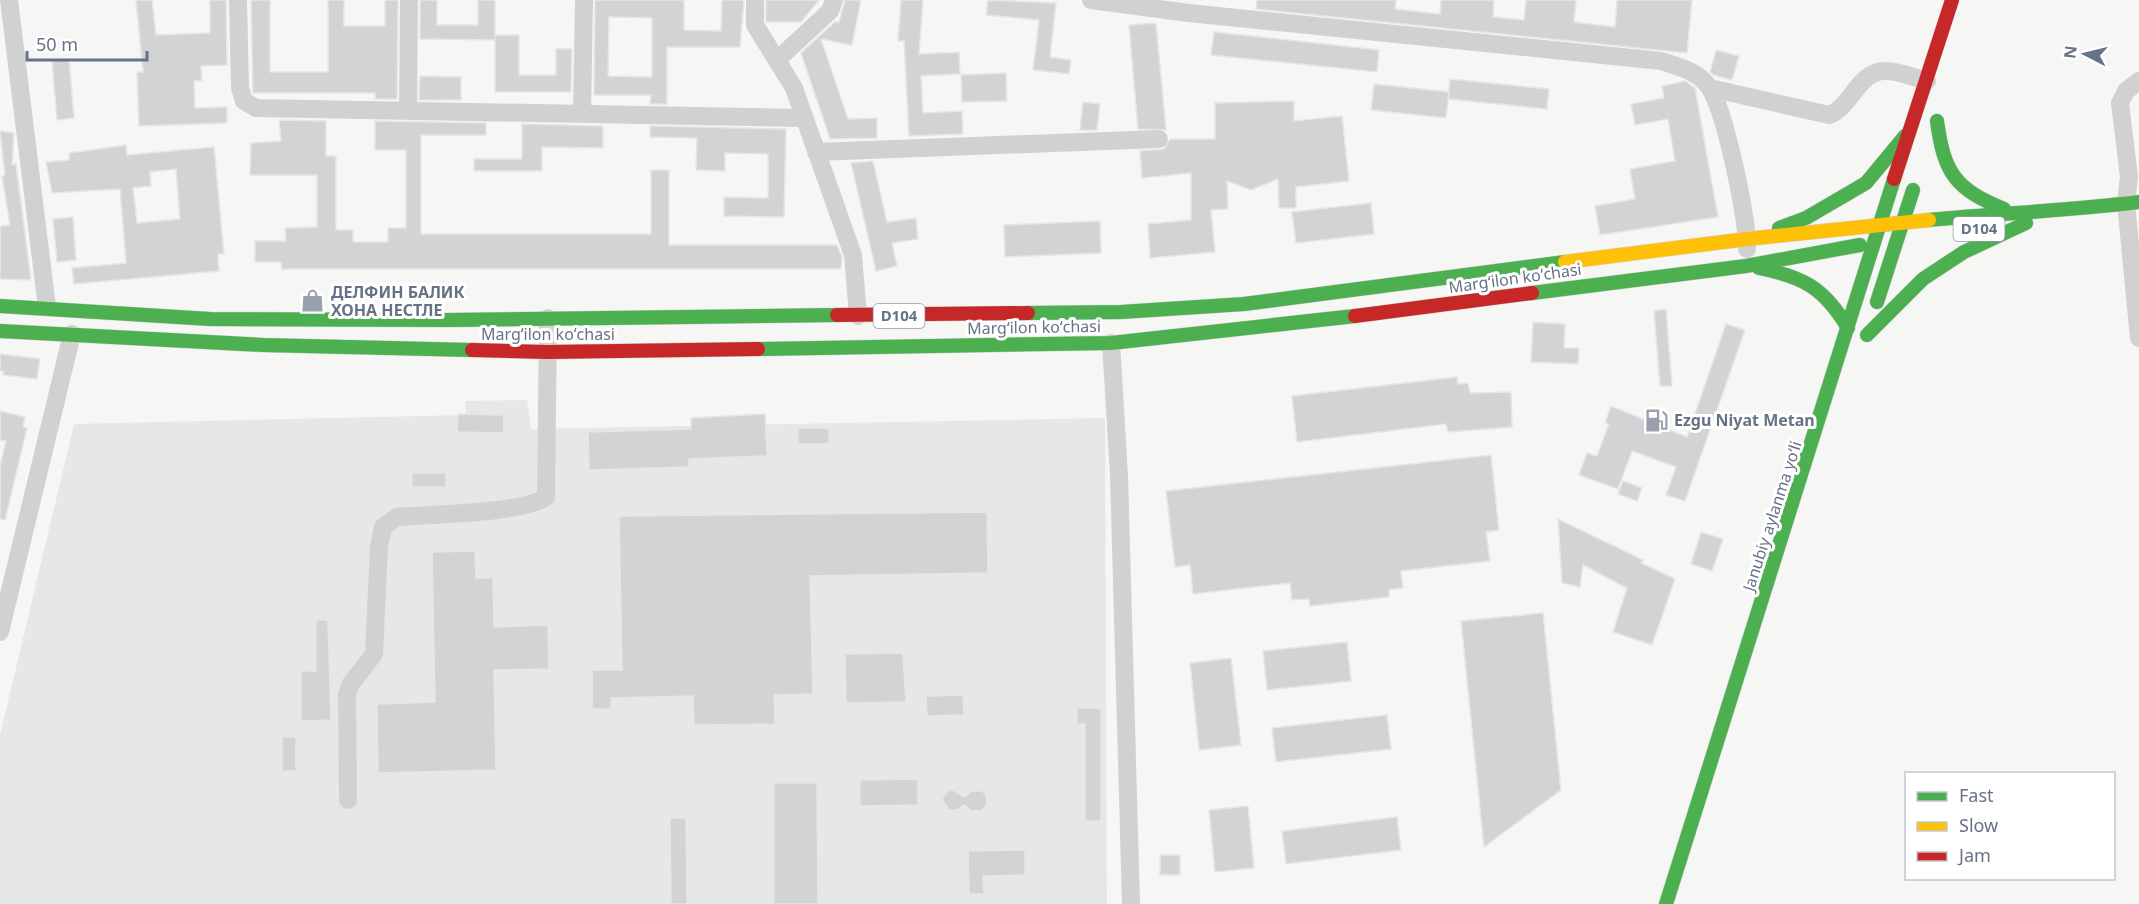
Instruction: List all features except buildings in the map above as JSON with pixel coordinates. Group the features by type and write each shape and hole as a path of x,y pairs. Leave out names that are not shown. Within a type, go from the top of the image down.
{"main road":[{"name":"Janubiy aylanma yoʻli","path":"1666,904 1848,328 1872,242 1913,125 1952,0"},
{"path":"1929,143 1939,116 1941,155 1952,178 1971,197 2011,212"},
{"path":"1747,239 1806,218 1866,183 1913,125"},
{"path":"1917,177 1902,222 1903,238 1866,340 1923,279 1964,252 2026,223"},
{"name":"Margʻilon koʻchasi","path":"0,306 47,307 210,319 449,320 1121,312 1244,304 1747,239 1877,228 1902,222 2011,212 2059,212 2133,203"},
{"name":"Margʻilon koʻchasi","path":"1932,234 2026,223 2047,218 2059,212"},
{"name":"Margʻilon koʻchasi","path":"0,331 263,345 548,352 1112,342 1266,327 1746,266 1903,238"},
{"path":"1746,266 1802,278 1821,290 1838,309 1848,328"}],"street":[{"path":"9,0 47,307"},
{"path":"238,0 240,88 244,101 256,108 803,118"},
{"path":"408,110 409,0"},
{"path":"582,113 584,0"},
{"path":"755,0 755,25 761,38 778,58 794,88 853,255 858,316"},
{"path":"778,58 830,10 834,0"},
{"path":"1090,0 1189,14 1661,62 1687,70 1710,88 1829,115 1837,112 1858,86 1871,75 1885,70 1927,81"},
{"path":"2139,81 2126,91 2120,103 2133,203 2139,338"},
{"path":"1710,88 1732,154 1747,239 1746,266"},
{"path":"816,152 1159,139"},
{"path":"348,800 347,695 350,685 374,654 379,546 384,528 398,517 512,507 537,503 546,496 548,318"},
{"path":"0,632 4,600 72,334"},
{"path":"1112,342 1119,475 1131,904"}],"shaded area":[{"path":"527,400 531,429 1105,418 1107,904 0,904 0,735 74,424 466,415 465,401"}],"traffic: fast":[{"path":"1937,121 1944,154 1955,177 1974,194 2004,209"},
{"path":"1779,228 1806,218 1866,183 1905,136"},
{"path":"1666,904 1894,179"},
{"path":"1877,302 1913,190"},
{"path":"1929,220 2139,202"},
{"path":"1867,335 1923,279 1964,252 2026,223"},
{"path":"1532,293 1746,266 1860,245"},
{"path":"1028,313 1121,312 1244,304 1565,262"},
{"path":"1759,268 1801,280 1811,286 1830,303 1848,328"},
{"path":"0,306 210,319 449,320 837,315"},
{"path":"758,349 1111,343 1355,316"},
{"path":"0,331 263,345 472,350"}],"traffic: slow":[{"path":"1565,262 1747,239 1929,220"}],"traffic: jam":[{"path":"1894,179 1952,0"},
{"path":"1355,316 1532,293"},
{"path":"837,315 1028,313"},
{"path":"472,350 547,352 758,349"}],"place":[{"name":"ДЕЛФИН БАЛИК ХОНА НЕСТЛЕ","path":"313,301"},
{"name":"Ezgu Niyat Metan","path":"1656,420"}]}
